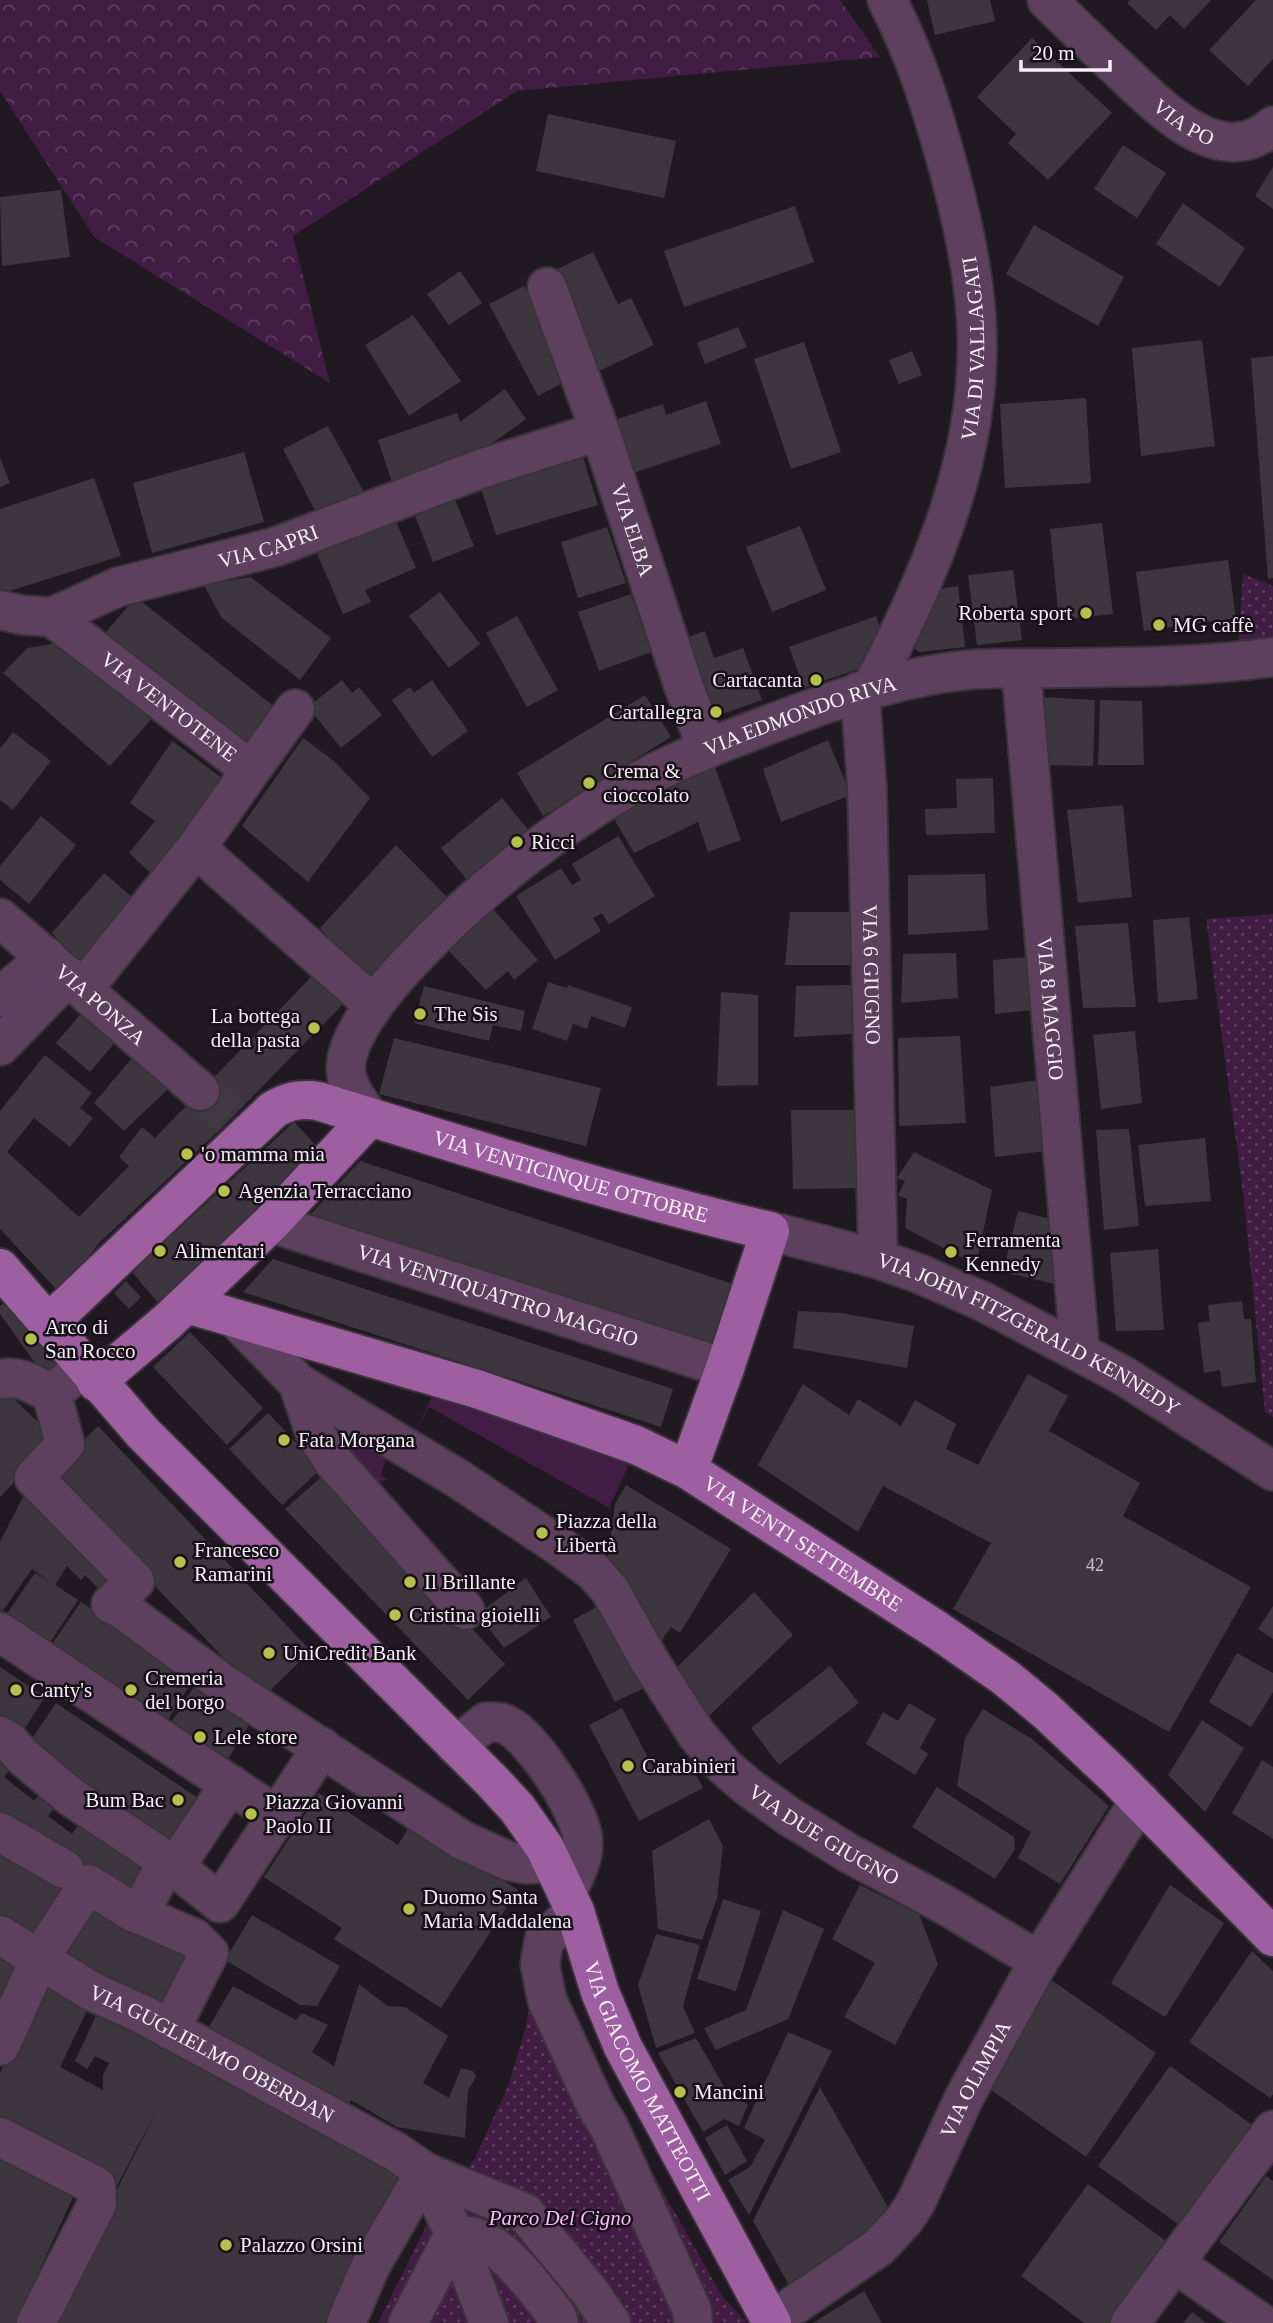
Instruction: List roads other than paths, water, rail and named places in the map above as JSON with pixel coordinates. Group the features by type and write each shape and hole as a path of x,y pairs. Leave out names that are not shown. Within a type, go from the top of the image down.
{"main road":[{"name":"VIA VENTICINQUE OTTOBRE","path":"49,1323 240,1126 284,1103 298,1099 318,1101 586,1183 770,1231"},
{"path":"90,1374 187,1304 271,1223 370,1117"},
{"path":"688,1470 770,1231"},
{"name":"VIA GIACOMO MATTEOTTI","path":"0,1268 143,1433 517,1808 536,1834 565,1889 622,2048 772,2322"},
{"path":"187,1304 235,1318"},
{"name":"VIA VENTI SETTEMBRE","path":"235,1318 509,1400 648,1449 688,1470 937,1630 1006,1678 1061,1725 1140,1800 1273,1937"}],"street":[{"name":"VIA DI VALLAGATI","path":"865,690 926,575 955,497 972,424 977,361 976,315 970,266 954,190 934,111 887,0"},
{"name":"VIA PO","path":"1047,0 1166,113 1191,130 1217,139 1237,141 1254,138 1273,126"},
{"name":"VIA ELBA","path":"547,287 600,431 684,687 707,748"},
{"name":"VIA CAPRI","path":"52,617 118,587 275,547 480,469 600,431"},
{"path":"0,610 52,617"},
{"name":"VIA VENTOTENE","path":"52,617 251,770 196,848 66,974"},
{"name":"VIA EDMONDO RIVA","path":"370,1117 350,1086 346,1068 352,1045 374,1005 399,973 440,931 545,843 621,792 707,748 865,690 947,673 1021,668 1127,667 1273,657"},
{"name":"VIA 8 MAGGIO","path":"1021,668 1080,1351"},
{"name":"VIA 6 GIUGNO","path":"865,690 877,1259"},
{"path":"251,770 295,709"},
{"path":"196,848 374,1005"},
{"name":"VIA PONZA","path":"0,918 200,1091"},
{"path":"0,997 66,974"},
{"path":"0,1046 66,974"},
{"name":"VIA VENTIQUATTRO MAGGIO","path":"271,1223 725,1368"},
{"name":"VIA JOHN FITZGERALD KENNEDY","path":"770,1231 877,1259 920,1274 984,1302 1080,1351 1152,1393 1273,1471"},
{"path":"235,1318 298,1383 315,1433 333,1461 464,1610"},
{"path":"52,1394 90,1374"},
{"path":"0,1379 15,1377 52,1394 65,1444 34,1478 135,1581 111,1604 122,1609 225,1685 462,1840 517,1863 565,1889"},
{"name":"VIA DUE GIUGNO","path":"298,1383 428,1460 594,1572 610,1590 649,1660 697,1735 725,1767 748,1787 850,1854 945,1905 1039,1961"},
{"path":"0,1632 276,1815"},
{"path":"456,1746 486,1723 505,1723 515,1730 548,1769 572,1807 583,1838 581,1859 544,1940 540,1964 547,2000 692,2310 693,2323"},
{"path":"0,1736 71,1797 167,1860 143,1907 133,1912"},
{"path":"230,1784 175,1867 220,1903 322,1747"},
{"name":"VIA OLIMPIA","path":"772,2322 879,2247 899,2228 916,2202 965,2096 1039,1961 1140,1800"},
{"path":"0,1832 133,1912 194,1938 209,1953 170,2030"},
{"path":"0,2046 79,1879"},
{"name":"VIA GUGLIELMO OBERDAN","path":"0,1935 91,1991 142,2014 396,2152 425,2172 525,2213 590,2292 611,2323"},
{"path":"0,2137 96,2186 97,2204 36,2323"},
{"path":"1130,2323 1270,2140"},
{"path":"425,2172 457,2239 490,2323 509,2306 549,2308"},
{"path":"346,2323 371,2265 425,2172"},
{"path":"408,2323 450,2242 463,2235 475,2237 519,2268 549,2308"},
{"path":"1174,2263 1261,2323"}],"tunnel":[{"path":"200,1091 232,1118"}],"place":[{"name":"Roberta sport","path":"1086,613"},
{"name":"MG caffè","path":"1159,625"},
{"name":"Cartacanta","path":"816,680"},
{"name":"Cartallegra","path":"716,712"},
{"name":"Crema & cioccolato","path":"589,783"},
{"name":"Ricci","path":"517,842"},
{"name":"The Sis","path":"420,1014"},
{"name":"La bottega della pasta","path":"314,1028"},
{"name":"'o mamma mia","path":"187,1154"},
{"name":"Agenzia Terracciano","path":"224,1191"},
{"name":"Alimentari","path":"160,1251"},
{"name":"Ferramenta Kennedy","path":"951,1252"},
{"name":"Arco di San Rocco","path":"31,1339"},
{"name":"Fata Morgana","path":"284,1440"},
{"name":"Piazza della Libertà","path":"542,1533"},
{"name":"Francesco Ramarini","path":"180,1562"},
{"name":"Il Brillante","path":"410,1582"},
{"name":"Cristina gioielli","path":"395,1615"},
{"name":"UniCredit Bank","path":"269,1653"},
{"name":"Canty's","path":"16,1690"},
{"name":"Cremeria del borgo","path":"131,1690"},
{"name":"Lele store","path":"200,1737"},
{"name":"Carabinieri","path":"628,1766"},
{"name":"Bum Bac","path":"178,1800"},
{"name":"Piazza Giovanni Paolo II","path":"251,1814"},
{"name":"Duomo Santa Maria Maddalena","path":"409,1909"},
{"name":"Mancini","path":"680,2092"},
{"name":"Palazzo Orsini","path":"226,2245"}],"park label":[{"name":"Parco Del Cigno","path":"560,2218"}]}
